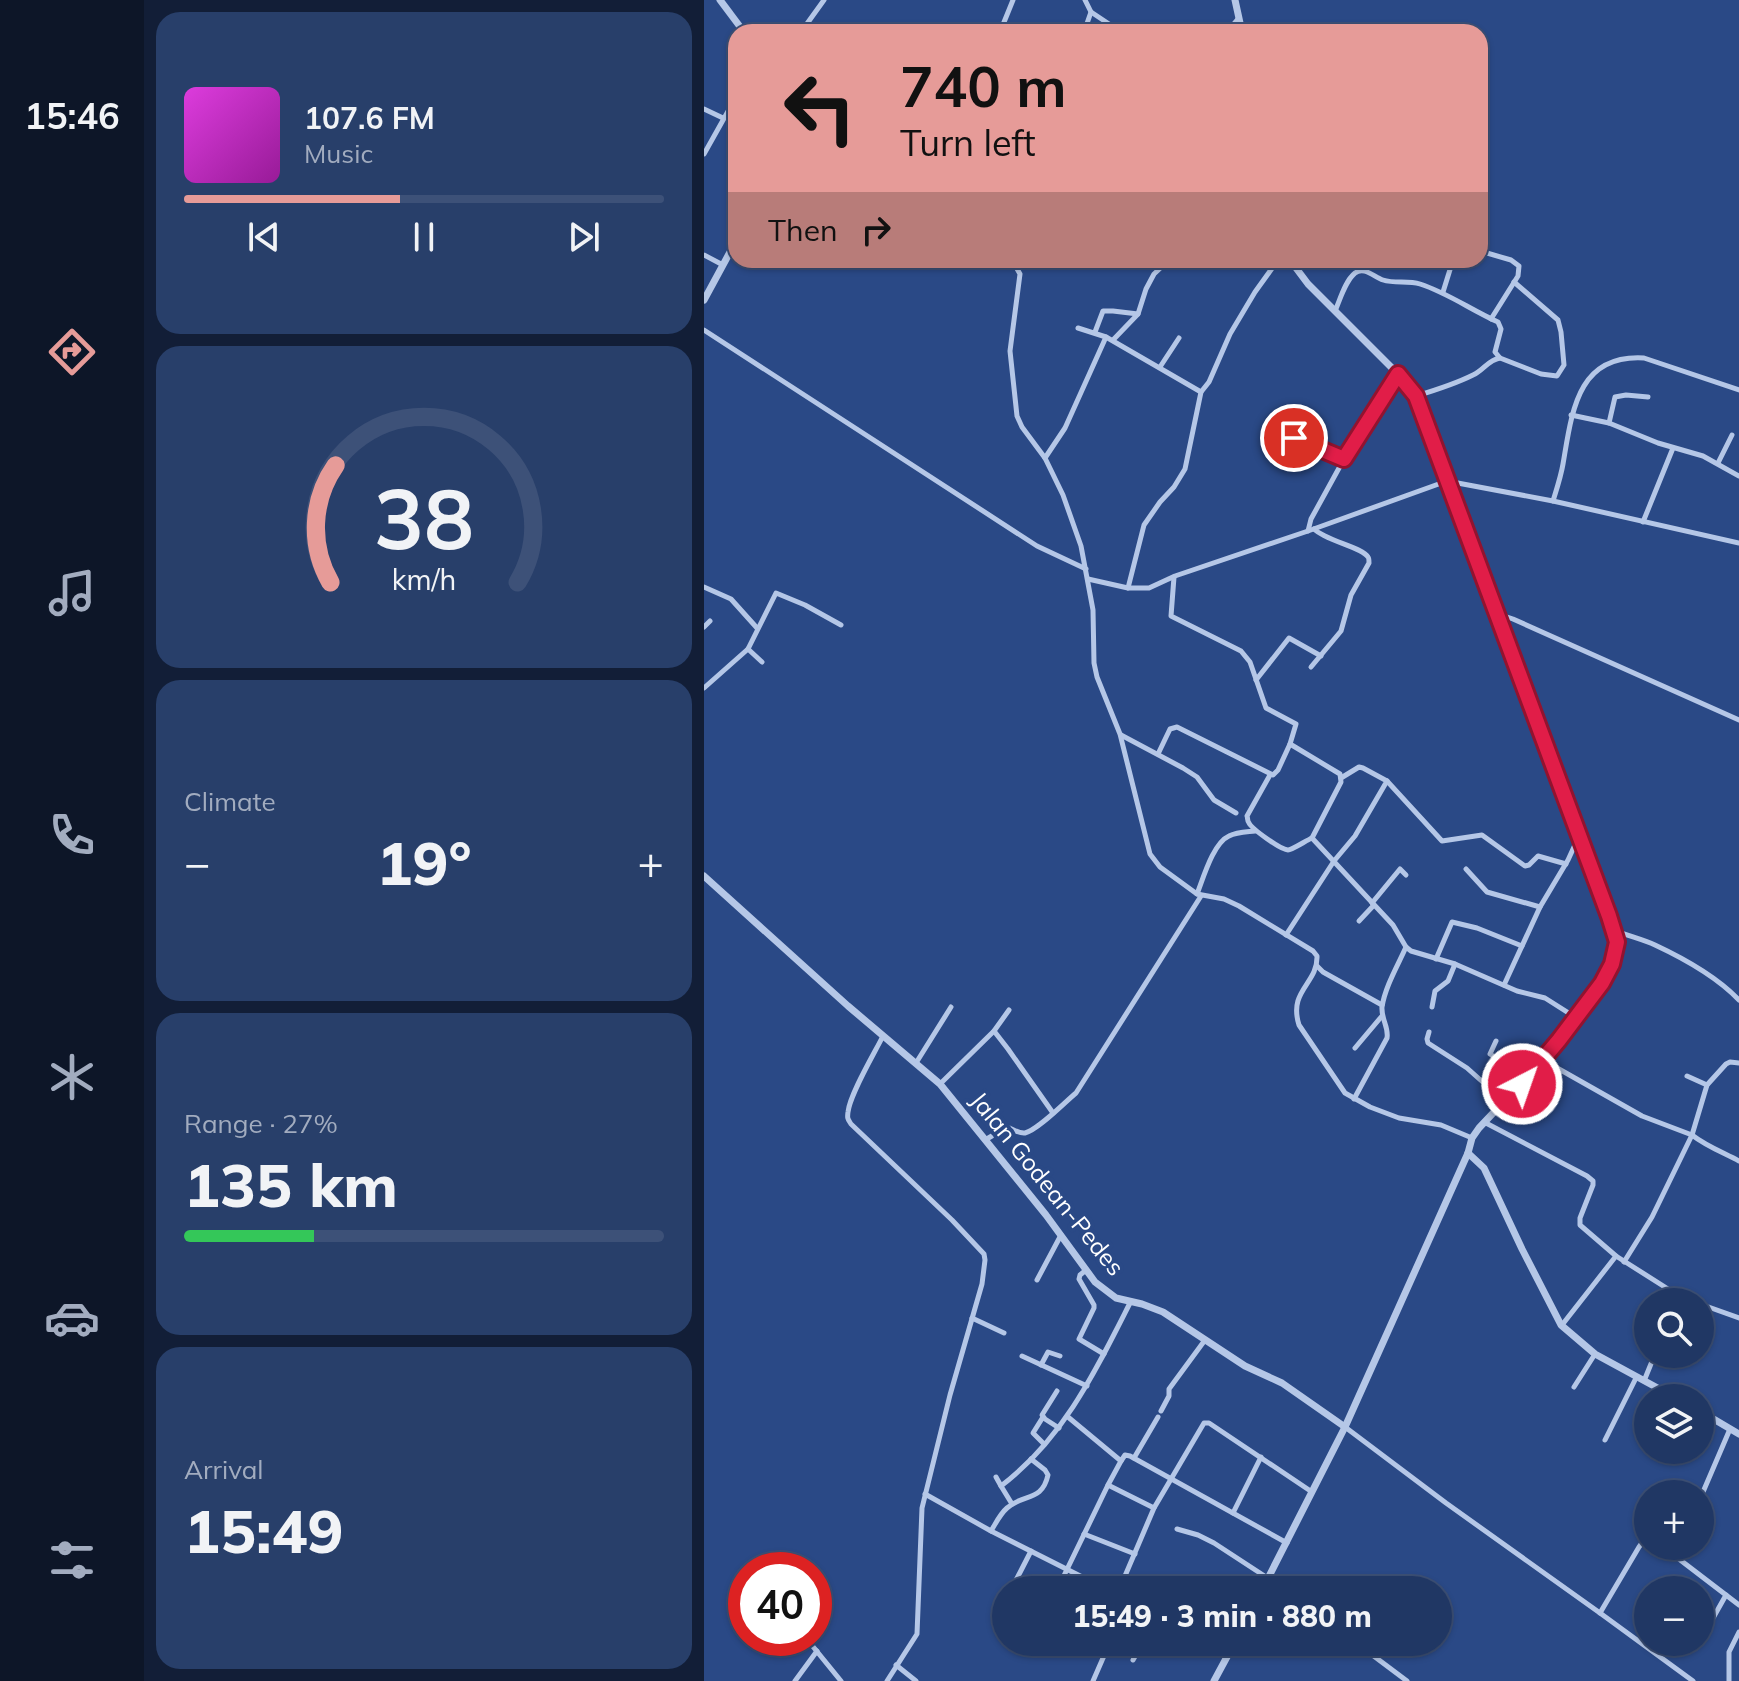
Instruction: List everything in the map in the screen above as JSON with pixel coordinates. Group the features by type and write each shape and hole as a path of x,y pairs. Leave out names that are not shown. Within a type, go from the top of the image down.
{"street":[{"path":"720,0 738,24"},
{"path":"807,24 824,0"},
{"path":"1003,24 1013,0"},
{"path":"1085,0 1091,12 1109,24"},
{"path":"1235,0 1240,24"},
{"path":"1087,24 1091,12"},
{"path":"1234,24 1239,18"},
{"path":"704,109 723,118"},
{"path":"704,154 728,110"},
{"path":"1488,253 1516,262 1519,266 1514,282 1491,319"},
{"path":"704,255 723,265"},
{"path":"704,300 728,256"},
{"path":"1017,268 1020,274 1010,351 1017,416 1045,458 1063,495 1081,546 1093,610 1094,663 1120,734 1150,854 1160,867 1199,895 1224,899 1239,906 1313,951 1317,956 1317,966 1297,1001 1295,1013 1299,1025 1345,1093 1399,1118 1441,1125 1472,1138"},
{"path":"1045,458 1065,428 1110,339 1138,314 1146,289 1160,268"},
{"path":"1128,588 1144,525 1185,469 1201,392 1209,382 1230,334 1272,268"},
{"path":"1270,1576 1345,1427 1472,1138 1543,1060 1602,983 1612,964 1617,942 1416,396 1296,268"},
{"path":"1443,292 1450,268"},
{"path":"1335,311 1346,285 1359,271 1384,280 1415,282 1443,292 1498,322 1501,326 1495,352 1500,358"},
{"path":"1416,396 1454,384 1478,372 1491,359 1500,358 1554,377 1560,374 1564,365 1558,320 1514,282"},
{"path":"1095,332 1103,311 1138,314"},
{"path":"1078,328 1110,339 1201,392"},
{"path":"704,330 1037,546 1086,569"},
{"path":"1160,367 1179,338"},
{"path":"1553,501 1571,415 1579,394 1596,369 1629,357 1656,361 1739,390"},
{"path":"1311,530 1311,519 1344,459 1398,374"},
{"path":"1609,423 1615,397 1648,397"},
{"path":"1571,415 1609,423 1703,456 1739,476"},
{"path":"1718,463 1732,435"},
{"path":"1294,438 1344,459"},
{"path":"1643,522 1673,448"},
{"path":"1088,579 1128,588 1149,588 1175,576 1447,481 1553,501 1739,543"},
{"path":"1311,530 1365,553 1369,560 1351,595 1341,631 1311,667"},
{"path":"1175,576 1171,616 1241,651 1250,662 1266,708 1296,724 1278,770 1270,775 1247,816 1256,831 1286,850 1292,850 1312,838 1341,778 1359,767 1387,781 1442,841 1486,836 1525,866 1538,856 1566,864"},
{"path":"704,587 731,599 757,628"},
{"path":"704,688 748,649 776,593 841,625"},
{"path":"1497,613 1739,720"},
{"path":"704,627 710,621"},
{"path":"1256,680 1288,638 1321,656"},
{"path":"748,649 762,662"},
{"path":"1158,754 1170,729 1177,727 1270,775"},
{"path":"1120,734 1197,777 1214,800 1236,813"},
{"path":"1290,744 1323,762 1341,778"},
{"path":"1286,935 1334,861 1355,836 1387,781"},
{"path":"985,1140 1007,1127 1027,1133 1076,1093 1199,895 1212,858 1223,840 1235,834 1256,831"},
{"path":"1504,985 1540,907 1579,836"},
{"path":"1312,838 1393,925 1411,951 1455,964 1517,991 1545,998 1576,1018"},
{"path":"1359,921 1400,869 1406,875"},
{"path":"1466,869 1487,892 1540,907"},
{"name":"Jalan Godean-Pedes","path":"704,876 940,1084 1061,1234 1095,1282 1116,1298 1163,1312 1245,1366 1282,1383 1345,1427"},
{"path":"1436,959 1452,922 1477,928 1522,946"},
{"path":"1613,929 1677,956 1718,980 1739,1000"},
{"path":"1354,1099 1387,1038 1382,1005 1406,947"},
{"path":"1432,1007 1435,991 1448,981 1455,964"},
{"path":"1317,966 1382,1005"},
{"path":"916,1063 951,1007"},
{"path":"940,1084 994,1031 1009,1010"},
{"path":"1355,1048 1382,1016"},
{"path":"994,1031 1053,1113"},
{"path":"1429,1032 1428,1043 1467,1068 1504,1101"},
{"path":"883,1036 852,1099 848,1119 952,1220 984,1254 985,1260 982,1284 922,1508 916,1637 887,1681"},
{"path":"1496,1041 1490,1054 1507,1065 1533,1100"},
{"path":"1543,1060 1642,1116 1692,1135 1739,1161"},
{"path":"1624,1262 1652,1217 1692,1135 1707,1085 1726,1064 1739,1063"},
{"path":"1687,1076 1707,1085"},
{"path":"1484,1122 1593,1181 1580,1225 1616,1256 1661,1288"},
{"path":"1468,1153 1484,1168 1561,1325 1595,1354 1648,1384"},
{"path":"1037,1280 1061,1234"},
{"path":"1561,1325 1616,1256"},
{"path":"1086,1270 1079,1279 1094,1308 1079,1339 1104,1354"},
{"path":"1001,1486 1020,1471 1068,1417 1131,1301"},
{"path":"1714,1309 1739,1318"},
{"path":"972,1318 1004,1333"},
{"path":"1134,1458 1169,1397 1169,1389 1205,1340"},
{"path":"1041,1365 1049,1351 1060,1356"},
{"path":"1574,1387 1595,1354"},
{"path":"1022,1356 1087,1386"},
{"path":"1606,1437 1647,1368"},
{"path":"1044,1444 1033,1433 1057,1391"},
{"path":"1043,1417 1059,1428"},
{"path":"1068,1417 1121,1461"},
{"path":"1710,1480 1737,1431 1714,1419"},
{"path":"1125,1576 1154,1508 1201,1425 1206,1422 1313,1492"},
{"path":"1345,1427 1693,1681"},
{"path":"1065,1576 1125,1455 1287,1543"},
{"path":"1233,1513 1261,1457"},
{"path":"991,1531 999,1516 1012,1504 1041,1492 1045,1486 1048,1475 1031,1459"},
{"path":"996,1477 1012,1504"},
{"path":"1108,1485 1154,1508"},
{"path":"925,1494 1080,1576"},
{"path":"1177,1529 1214,1543 1267,1576"},
{"path":"1084,1534 1135,1554"},
{"path":"1018,1576 1031,1551"},
{"path":"1600,1613 1634,1555"},
{"path":"1680,1560 1739,1605"},
{"path":"1714,1616 1726,1595"},
{"path":"1729,1681 1729,1652 1739,1632"},
{"path":"795,1681 813,1656"},
{"path":"821,1656 841,1681"},
{"path":"1093,1681 1104,1656"},
{"path":"1133,1660 1135,1656"},
{"path":"1214,1681 1227,1656"},
{"path":"1374,1656 1407,1681"},
{"path":"896,1665 916,1681"}],"route":[{"path":"1294,438 1344,459 1398,374 1416,396 1609,916 1617,942 1612,964 1602,983 1522,1084"}]}
